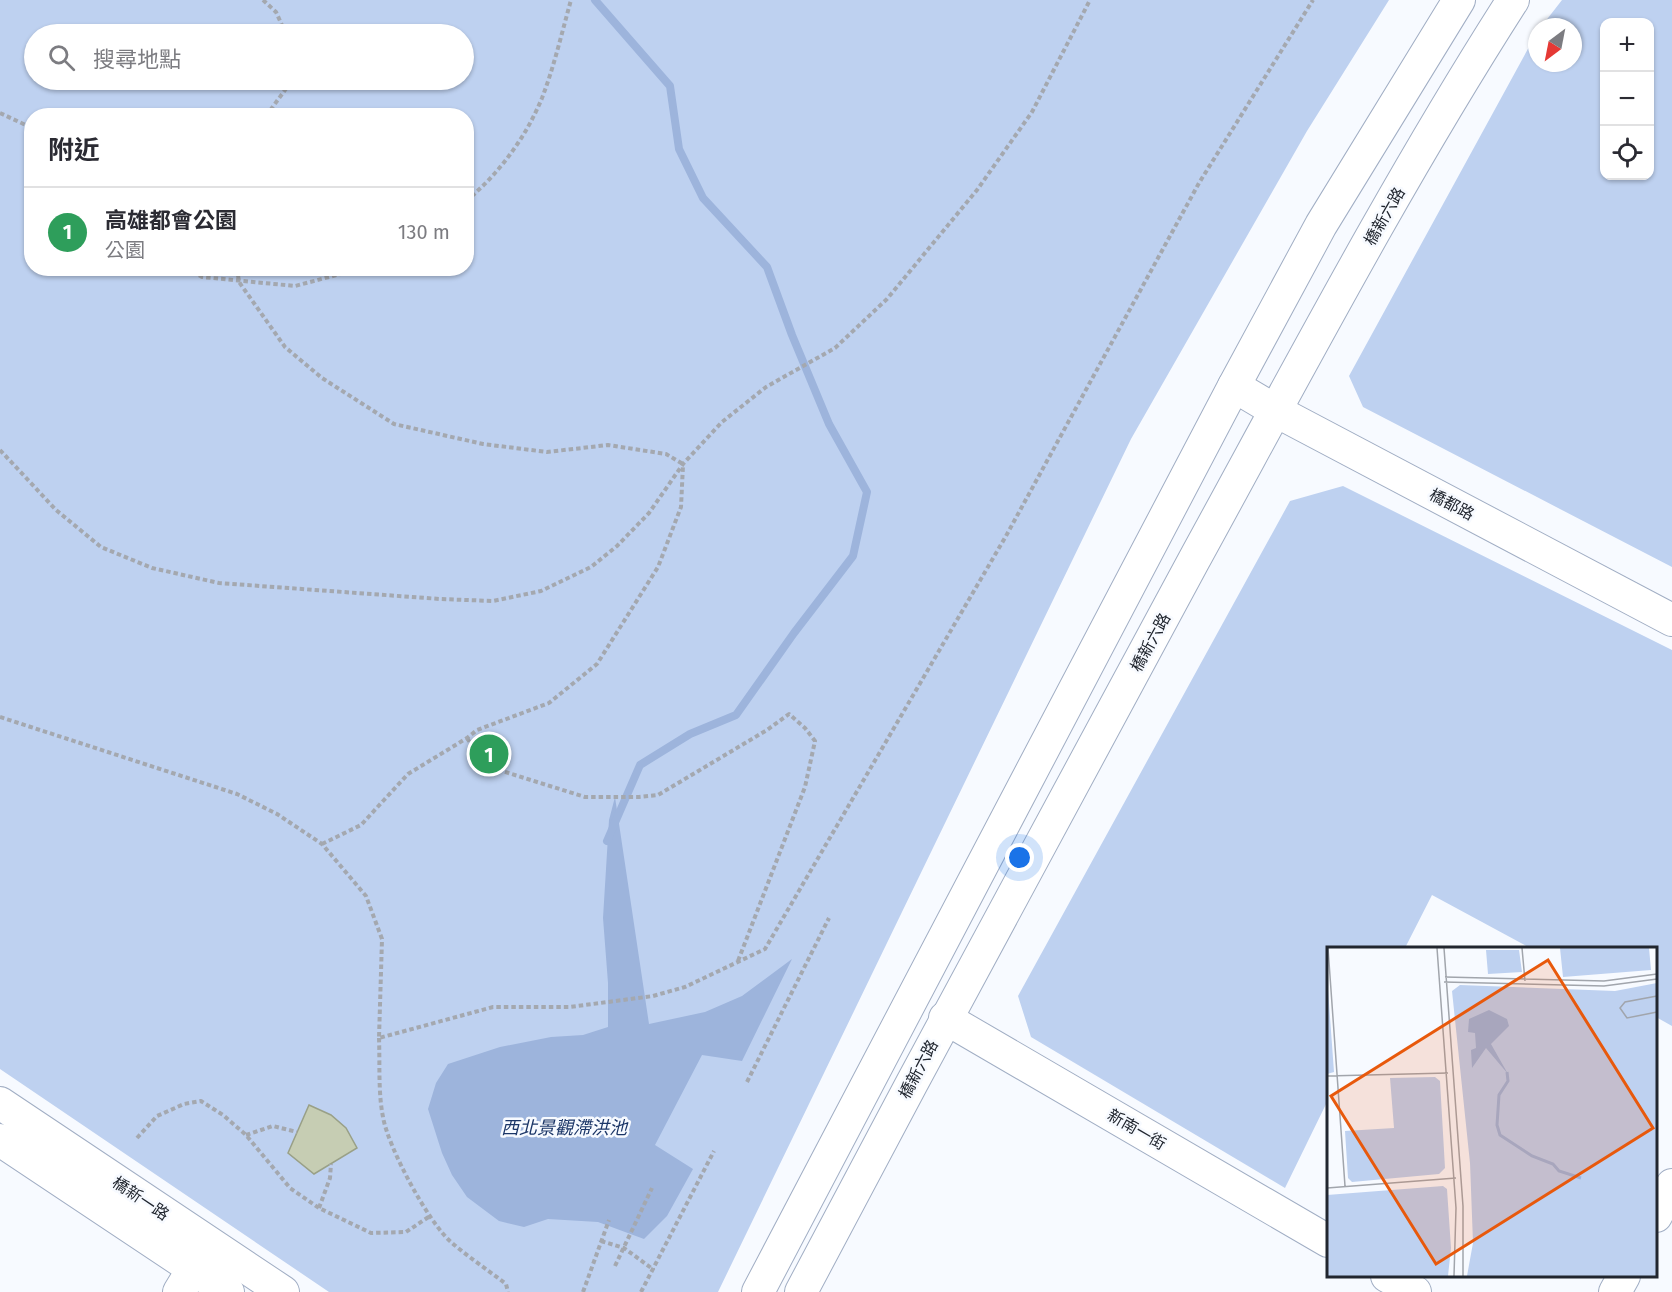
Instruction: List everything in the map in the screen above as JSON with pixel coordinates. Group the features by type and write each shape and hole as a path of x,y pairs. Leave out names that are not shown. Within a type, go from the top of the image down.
{"street":[{"path":"758,1292 1234,386 1321,225 1459,0"},
{"name":"橋新六路","path":"801,1292 945,1018 1371,237 1513,0"},
{"name":"橋都路","path":"1234,386 1276,411 1672,620"},
{"name":"新南一街","path":"945,1018 1327,1240"},
{"name":"橋新一路","path":"0,1103 283,1292"},
{"name":"橋新一路","path":"0,1140 186,1280 228,1292"},
{"path":"1657,1214 1672,1185"},
{"path":"186,1280 210,1243"},
{"path":"1390,1277 1415,1292"},
{"path":"1616,1292 1623,1277"}],"path":[{"path":"263,0 276,12 281,24"},
{"path":"474,195 486,185 524,134 542,98 571,0"},
{"path":"0,450 56,510 101,547 152,568 219,583 440,599 493,601 541,591 591,567 617,546 649,513 683,464 722,422 766,387 835,348 887,299 977,190 1032,112 1090,0"},
{"path":"379,1038 493,1007 570,1007 653,996 685,987 765,949 1006,536 1199,183 1313,0"},
{"path":"273,108 285,90"},
{"path":"0,113 24,124"},
{"path":"200,276 239,282 295,286 333,276"},
{"path":"238,276 239,282 285,347 322,378 394,424 483,444 547,452 608,445 631,448 666,454 683,464"},
{"path":"322,844 361,825 408,774 477,730 549,703 597,664 658,567 681,507 683,464"},
{"path":"467,738 480,758 502,771 585,797 639,797 658,795 767,730 789,714 805,728 815,741 805,788 738,962"},
{"path":"0,717 237,794 277,814 322,844 366,896 382,939 379,1038 383,1118 396,1154 430,1216 449,1241 506,1284 508,1292"},
{"path":"747,1082 829,918"},
{"path":"137,1138 157,1116 184,1104 201,1101 223,1115 246,1135 290,1188 319,1208 371,1233 406,1232 430,1216"},
{"path":"246,1135 273,1126 297,1132"},
{"path":"641,1292 714,1151"},
{"path":"319,1208 330,1178 331,1164"},
{"path":"615,1266 652,1188"},
{"path":"583,1292 609,1220"},
{"path":"601,1241 624,1248 654,1270"}],"shaded area":[{"path":"0,0 1389,0 1307,131 1131,439 718,1292 329,1292 0,1069"},
{"path":"1562,0 1672,0 1672,567 1363,407 1349,376 1528,49 1528,72 1582,72 1582,18 1548,18"},
{"path":"1343,486 1672,650 1672,1026 1657,1018 1657,947 1528,947 1432,895 1406,947 1327,947 1327,1102 1285,1188 1031,1037 1018,996 1290,501"}],"water":[{"name":"西北景觀滯洪池","path":"615,797 649,1024 705,1012 742,996 792,959 742,1061 702,1055 655,1145 693,1169 667,1216 644,1239 598,1222 548,1219 524,1227 499,1221 467,1197 452,1175 442,1153 428,1109 436,1083 448,1064 500,1047 551,1037 583,1035 608,1027 608,983 603,918 609,820"}],"building":[{"path":"309,1105 331,1115 346,1128 357,1148 314,1174 288,1153"}],"waterway":[{"path":"595,0 670,86 679,149 703,198 767,267 829,424 867,492 853,556 794,633 736,715 690,734 640,765 607,841"}],"place":[{"name":"高雄都會公園","path":"489,754"}]}
